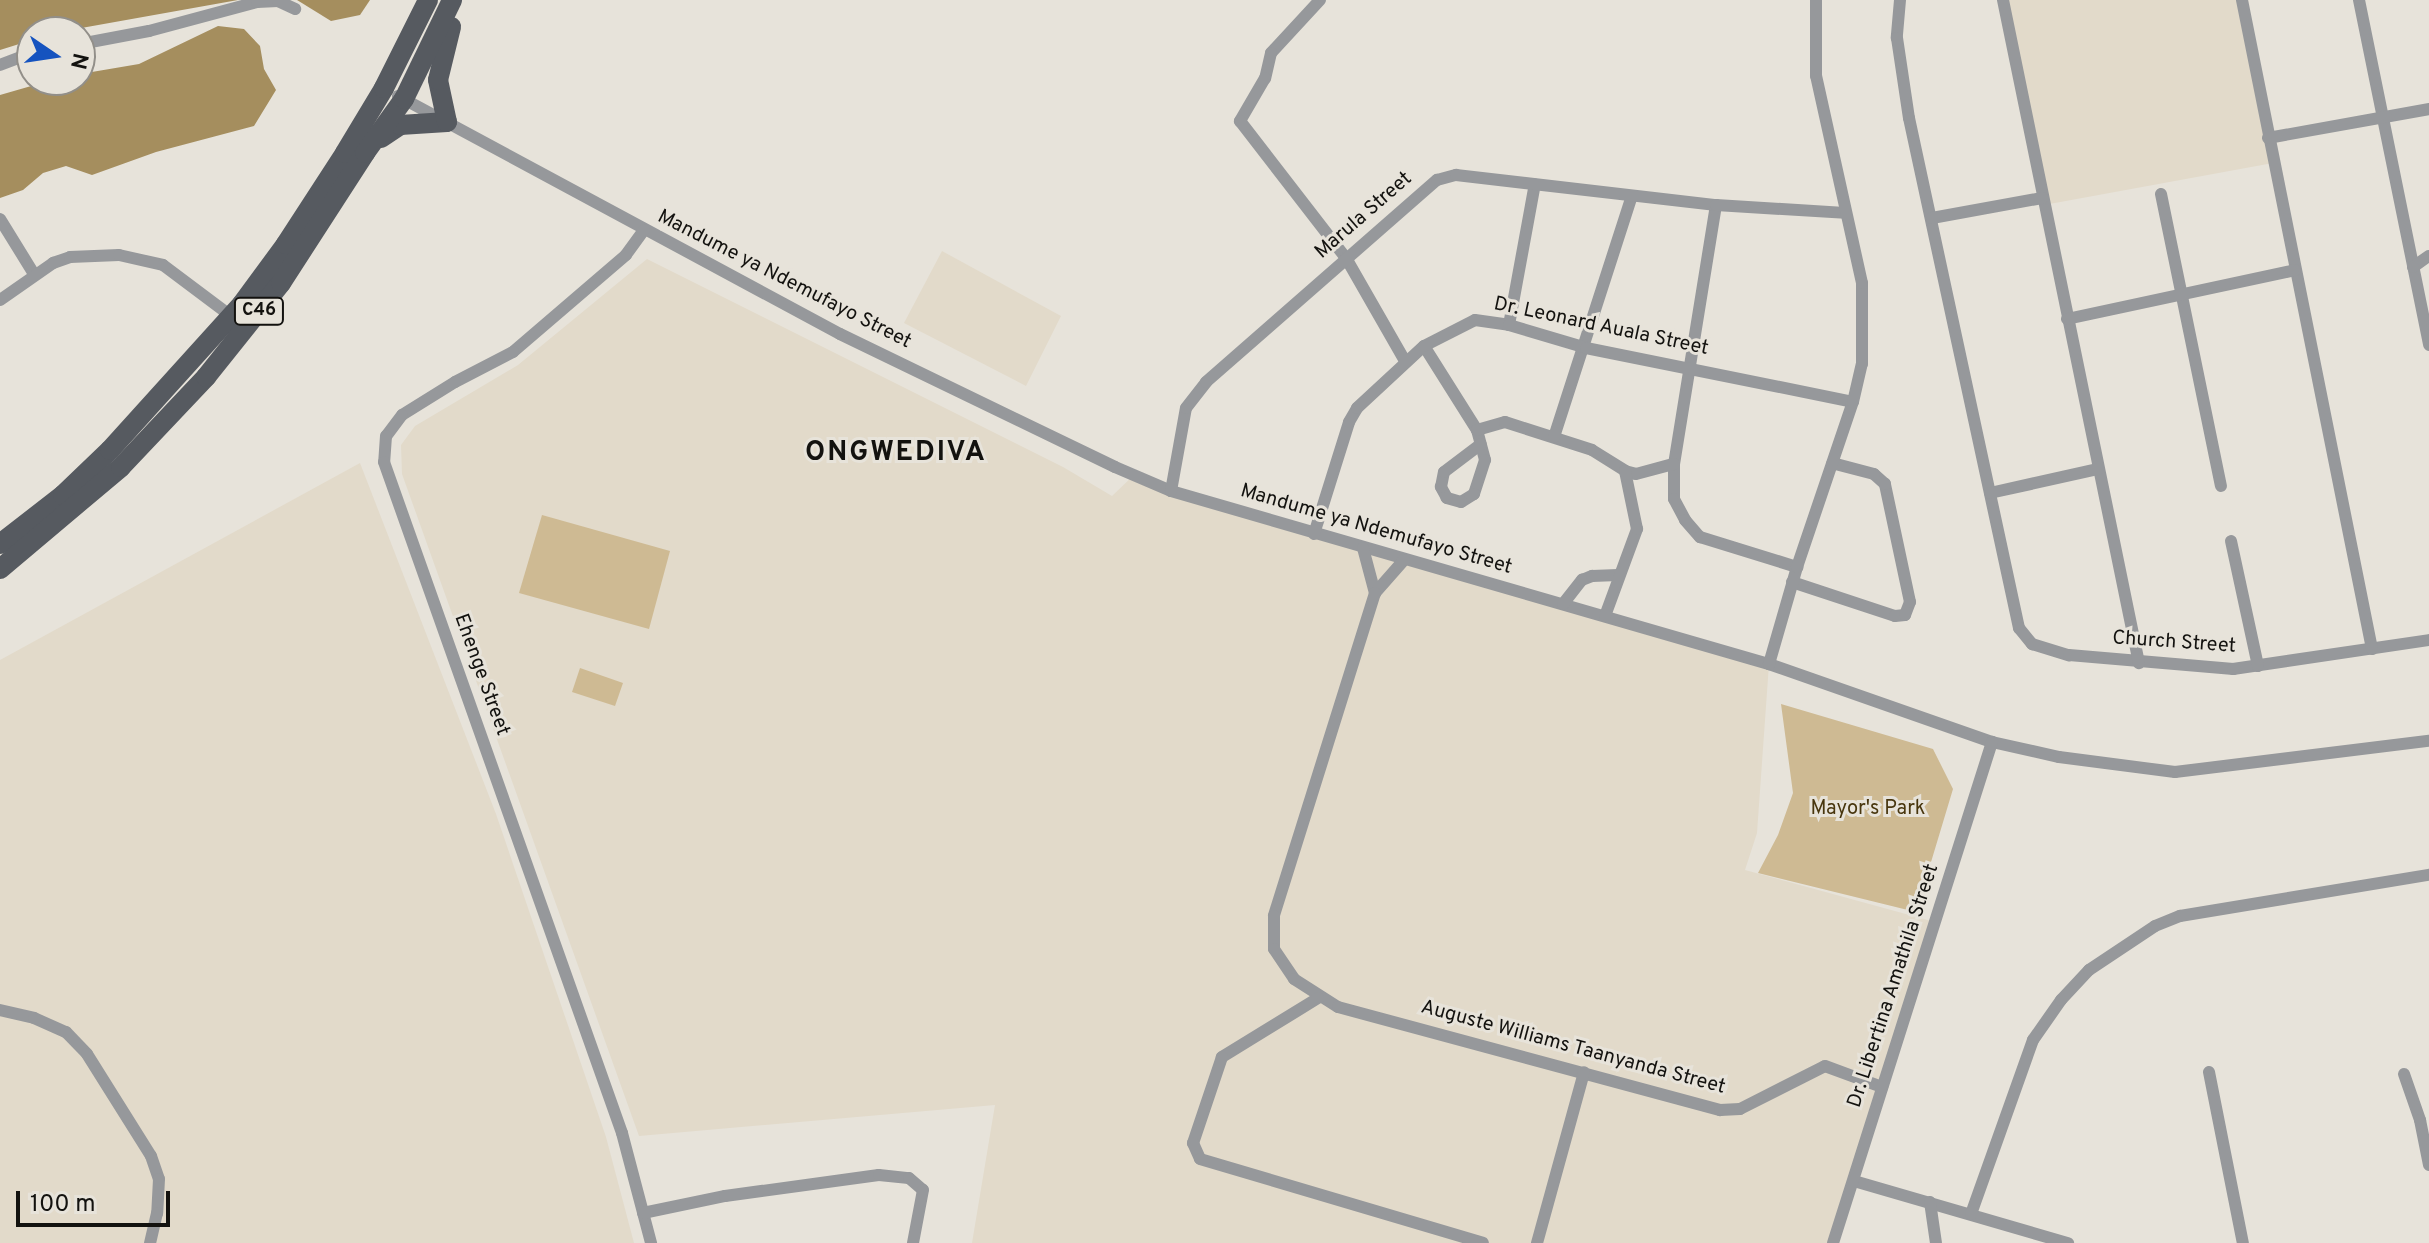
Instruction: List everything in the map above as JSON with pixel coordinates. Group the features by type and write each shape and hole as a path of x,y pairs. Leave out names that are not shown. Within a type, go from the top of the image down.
{"main road":[{"name":"C46","path":"0,544 63,495 110,450 231,316 286,244 384,88 428,0"},
{"name":"C46","path":"0,569 121,467 206,377 281,283 404,99 452,0"},
{"path":"358,165 383,136 400,125 447,122 438,80 459,0"}],"street":[{"path":"1320,0 1271,53 1265,78 1240,121 1346,258 1405,361"},
{"path":"1769,664 1792,582 1853,402 1862,364 1862,283 1816,76 1816,0"},
{"path":"1900,0 1897,38 1909,118 1990,493 2098,469"},
{"path":"2003,0 2139,663"},
{"path":"2242,0 2372,649"},
{"path":"2359,0 2429,345"},
{"path":"96,41 149,31 257,2 278,1 295,9"},
{"name":"Mandume ya Ndemufayo Street","path":"384,88 840,334 1171,491 1769,664 1992,742 2059,757 2175,772 2429,741"},
{"path":"2268,138 2429,109"},
{"name":"Marula Street","path":"1171,491 1186,408 1193,399 1245,345 1437,180 1456,175 1716,205 1845,213"},
{"path":"1509,325 1535,184"},
{"path":"2161,194 2221,486"},
{"path":"1554,437 1586,348 1632,196"},
{"path":"1932,218 2042,198"},
{"path":"1716,205 1674,464 1674,499 1685,520 1700,537 1797,567"},
{"path":"0,219 34,274"},
{"name":"Ehenge Street","path":"644,230 626,255 513,352 455,382 402,415 386,436 384,462 622,1133 651,1243"},
{"path":"2413,267 2429,256"},
{"path":"0,300 34,274 70,257 140,258 173,271 231,316"},
{"path":"2067,319 2295,270"},
{"name":"Dr. Leonard Auala Street","path":"1314,534 1349,422 1357,408 1424,346 1475,320 1509,325 1586,348 1853,402"},
{"path":"1424,346 1477,430 1481,444 1485,460 1474,494 1461,502 1447,498 1441,487 1444,472 1481,444"},
{"path":"1477,430 1505,422 1592,450 1625,471 1636,474 1674,464"},
{"path":"1792,582 1895,616 1905,615 1910,602 1885,484 1874,474 1832,463"},
{"path":"1605,616 1637,529 1625,471"},
{"name":"Church Street","path":"1990,493 2019,628 2032,644 2048,650 2139,663 2233,669 2429,640"},
{"path":"2231,541 2258,666"},
{"path":"1363,548 1375,593"},
{"path":"1375,593 1404,560"},
{"path":"1563,604 1582,580 1592,576 1618,575"},
{"name":"Auguste Williams Taanyanda Street","path":"1375,593 1274,916 1274,949 1294,979 1318,998 1338,1007 1727,1111 1745,1107 1825,1066 1882,1087"},
{"name":"Dr. Libertina Amathila Street","path":"1833,1243 1992,742"},
{"path":"1971,1214 2033,1040 2061,1000 2089,970 2155,926 2180,916 2429,875"},
{"path":"1318,998 1222,1057 1193,1143 1200,1159 1483,1243"},
{"path":"0,1010 34,1018 66,1032 87,1054 151,1156 159,1179 157,1213 150,1243"},
{"path":"1537,1243 1584,1072"},
{"path":"2209,1072 2243,1243"},
{"path":"2404,1074 2420,1120 2429,1165"},
{"path":"643,1213 787,1187 879,1175 909,1178 923,1190 913,1243"},
{"path":"1854,1181 2068,1243"},
{"path":"1930,1202 1936,1243"}],"shaded area":[{"path":"0,0 238,0 96,25 96,16 16,16 16,45 0,50"},
{"path":"297,0 370,0 360,15 331,21"},
{"path":"2003,0 2242,0 2273,163 2044,205"},
{"path":"218,26 244,29 260,46 264,69 276,90 254,126 156,152 92,175 66,166 43,173 23,190 0,198 0,95 16,90 16,96 96,96 96,71 139,64"},
{"path":"942,251 1061,316 1026,386 904,323"},
{"path":"647,259 1063,467 1112,496 1134,475 1769,664 1757,833 1745,870 1935,922 1833,1243 972,1243 995,1105 639,1136 402,474 401,445 415,426 518,365"},
{"path":"360,463 496,814 606,1137 634,1243 0,1243 0,660"}],"green space":[{"path":"542,515 670,551 649,629 519,593"},
{"path":"580,668 623,683 615,706 572,692"},
{"name":"Mayor's Park","path":"1781,704 1933,749 1953,789 1916,912 1758,873 1778,835 1793,793"}],"district":[{"name":"ONGWEDIVA","path":"896,453"}]}
